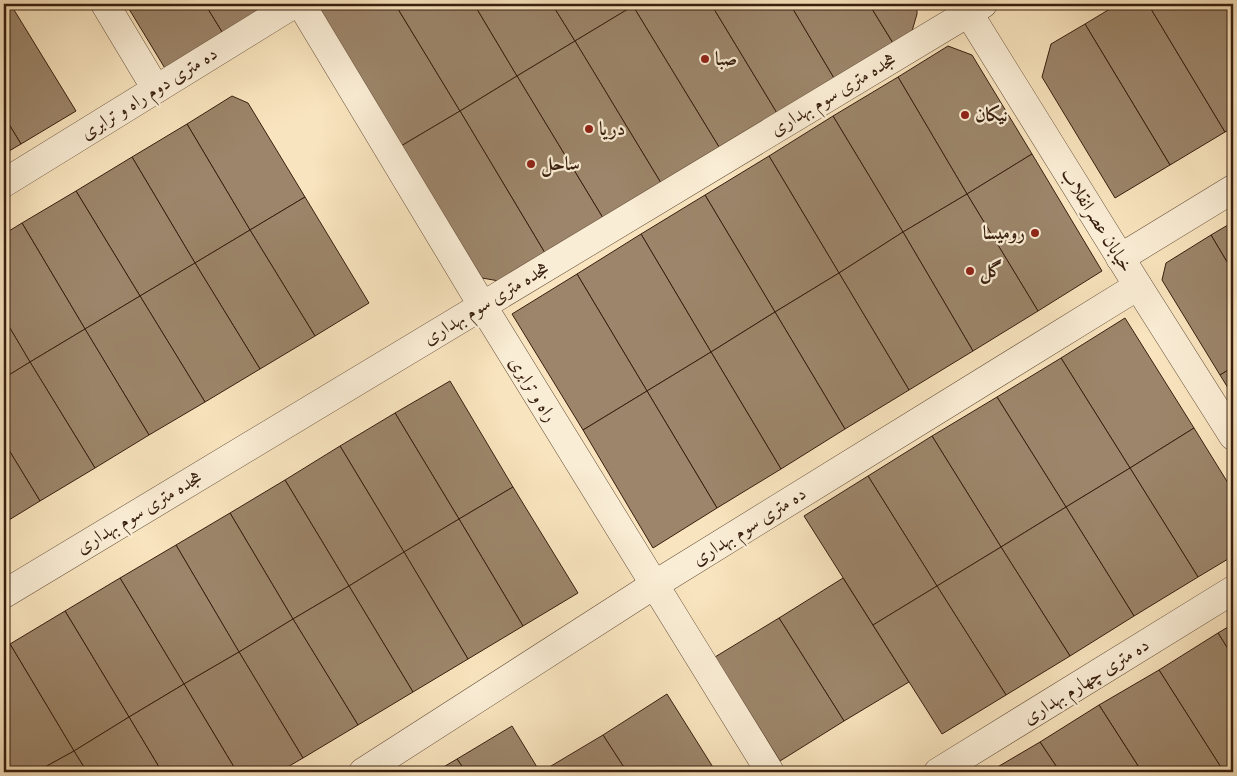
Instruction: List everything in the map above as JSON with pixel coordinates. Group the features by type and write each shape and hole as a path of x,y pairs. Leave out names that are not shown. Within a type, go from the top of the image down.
{"street":[{"path":"105,4 156,89"},
{"name":"ده متری دوم راه و ترابری","path":"4,183 294,4"},
{"name":"راه و ترابری","path":"301,4 482,305 770,772"},
{"name":"هجده متری سوم بهداری","path":"4,594 972,7"},
{"name":"خیابان عصرانقلاب","path":"972,7 1120,258 1233,436"},
{"path":"1120,258 1233,189"},
{"name":"ده متری سوم بهداری","path":"364,772 654,585 1138,286"},
{"name":"ده متری چهارم بهداری","path":"938,772 1233,590"}],"building":[{"path":"4,4 11,4 11,5 4,9"},
{"path":"126,4 205,4 224,35 166,70"},
{"path":"205,4 275,4 224,35"},
{"path":"322,4 395,4 460,111 401,146 320,12"},
{"path":"395,4 474,4 517,76 460,111"},
{"path":"474,4 552,4 575,41 517,76"},
{"path":"552,4 632,4 633,6 575,41"},
{"name":"صبا","path":"637,4 711,4 777,113 719,147 633,6"},
{"path":"711,4 790,4 834,78 777,113"},
{"path":"790,4 869,4 893,43 834,78"},
{"path":"869,4 917,4 917,14 912,31 893,43"},
{"path":"1118,4 1148,4 1225,132 1170,165 1085,24"},
{"path":"1148,4 1224,4 1233,20 1233,127 1225,132"},
{"path":"1224,4 1233,4 1233,20"},
{"path":"11,5 76,111 21,144 4,116 4,9"},
{"path":"633,6 719,147 661,183 575,41"},
{"path":"1085,24 1170,165 1115,198 1042,77 1051,44"},
{"name":"دریا","path":"575,41 661,183 603,218 517,76"},
{"name":"نیکان","path":"948,46 972,55 1032,154 967,194 898,77"},
{"name":"ساحل","path":"517,76 603,218 545,253 460,111"},
{"path":"898,77 967,194 903,232 833,116"},
{"path":"232,96 248,103 305,197 250,230 187,124"},
{"path":"460,111 545,253 499,281 482,278 401,146"},
{"path":"4,116 21,144 4,154"},
{"path":"833,116 903,232 839,273 769,156"},
{"path":"187,124 250,230 195,263 132,157"},
{"name":"رومیسا","path":"1032,154 1102,271 1038,311 967,194"},
{"path":"769,156 839,273 775,312 705,195"},
{"path":"132,157 195,263 140,296 76,191"},
{"path":"76,191 140,296 85,329 22,223"},
{"name":"گل","path":"967,194 1038,311 973,351 903,232"},
{"path":"705,195 775,312 711,352 641,234"},
{"path":"305,197 369,303 315,336 250,230"},
{"path":"1233,222 1233,272 1211,235"},
{"path":"22,223 85,329 30,362 4,318 4,234"},
{"path":"250,230 315,336 260,369 195,263"},
{"path":"903,232 973,351 909,390 839,273"},
{"path":"641,234 711,352 647,391 577,274"},
{"path":"1211,235 1233,272 1233,367 1220,375 1162,280 1166,263"},
{"path":"195,263 260,369 205,402 140,296"},
{"path":"839,273 909,390 845,429 775,312"},
{"path":"577,274 647,391 583,430 512,314"},
{"path":"140,296 205,402 149,435 85,329"},
{"path":"775,312 845,429 781,469 711,352"},
{"path":"4,318 30,362 4,378"},
{"path":"1125,318 1194,428 1130,468 1061,358"},
{"path":"85,329 149,435 95,468 30,362"},
{"path":"711,352 781,469 717,508 647,391"},
{"path":"1061,358 1130,468 1066,507 997,397"},
{"path":"30,362 95,468 40,501 4,442 4,378"},
{"path":"1233,367 1233,396 1220,375"},
{"path":"450,381 513,487 459,519 395,413"},
{"path":"647,391 717,508 653,548 583,430"},
{"path":"997,397 1066,507 1001,547 932,436"},
{"path":"395,413 459,519 404,552 340,446"},
{"path":"1194,428 1233,491 1233,556 1198,577 1130,468"},
{"path":"932,436 1001,547 937,586 868,476"},
{"path":"4,442 40,501 4,523"},
{"path":"340,446 404,552 349,586 285,480"},
{"path":"1130,468 1198,577 1134,616 1066,507"},
{"path":"868,476 937,586 873,625 804,516"},
{"path":"285,480 349,586 293,619 230,513"},
{"path":"513,487 578,593 523,626 459,519"},
{"path":"1066,507 1134,616 1070,656 1001,547"},
{"path":"230,513 293,619 239,652 176,545"},
{"path":"459,519 523,626 468,659 404,552"},
{"path":"176,545 239,652 184,684 120,578"},
{"path":"1001,547 1070,656 1006,695 937,586"},
{"path":"404,552 468,659 413,692 349,586"},
{"path":"120,578 184,684 129,717 65,611"},
{"path":"843,578 909,682 844,721 779,618"},
{"path":"349,586 413,692 358,725 293,619"},
{"path":"937,586 1006,695 942,734 873,625"},
{"path":"65,611 129,717 74,751 10,644"},
{"path":"779,618 844,721 780,761 715,657"},
{"path":"293,619 358,725 303,758 239,652"},
{"path":"1233,624 1233,657 1218,633"},
{"path":"1218,633 1233,657 1233,772 1224,772 1159,670"},
{"path":"10,644 74,751 36,772 13,772 4,757 4,648"},
{"path":"239,652 303,758 279,772 237,772 184,684"},
{"path":"1159,670 1224,772 1142,772 1099,705"},
{"path":"184,684 237,772 162,772 129,717"},
{"path":"667,694 716,772 627,772 603,735"},
{"path":"1099,705 1142,772 1060,772 1040,742"},
{"path":"129,717 162,772 87,772 74,751"},
{"path":"512,726 540,772 466,772 457,759"},
{"path":"603,735 627,772 541,772"},
{"path":"1040,742 1060,772 989,772"},
{"path":"74,751 87,772 36,772"},
{"path":"4,757 13,772 4,772"},
{"path":"457,759 466,772 435,772"}],"place":[{"name":"صبا","path":"705,59"},
{"name":"نیکان","path":"965,115"},
{"name":"دریا","path":"589,129"},
{"name":"ساحل","path":"531,164"},
{"name":"رومیسا","path":"1035,233"},
{"name":"گل","path":"970,271"}]}
